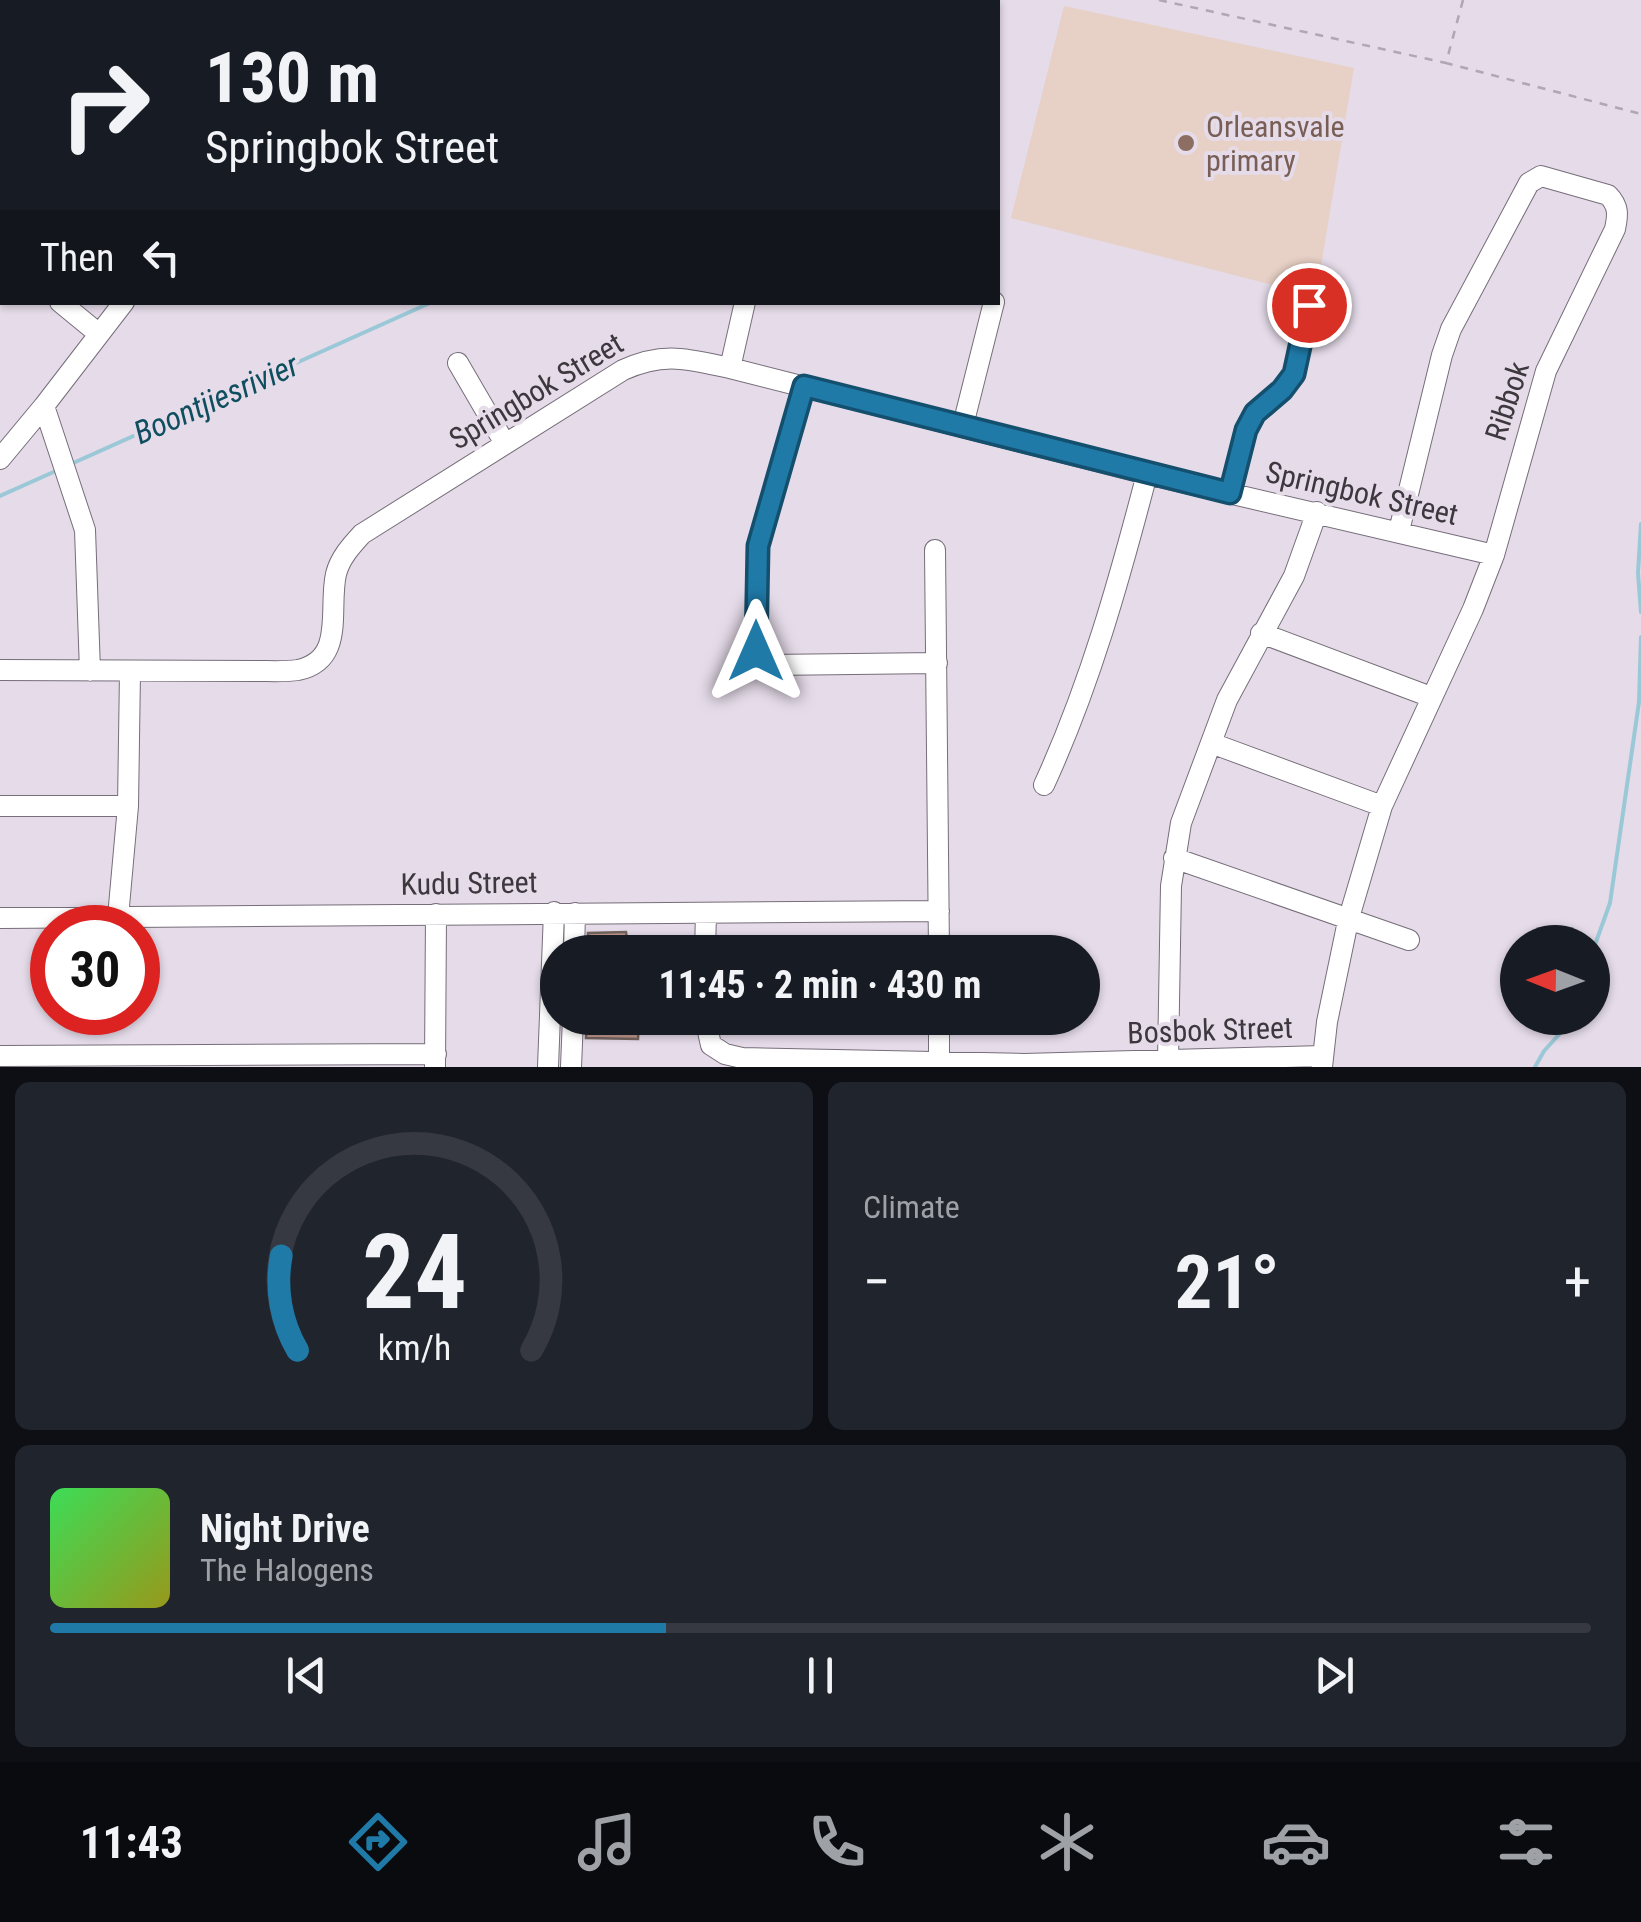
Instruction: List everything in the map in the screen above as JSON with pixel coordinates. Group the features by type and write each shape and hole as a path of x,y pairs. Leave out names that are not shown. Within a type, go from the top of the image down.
{"street":[{"name":"Ribbok","path":"1322,1062 1348,920 1382,806 1494,555 1546,371 1618,216 1616,203 1608,195 1548,177 1535,177 1528,182 1442,356 1399,531"},
{"path":"64,305 99,334"},
{"path":"0,459 122,305"},
{"path":"730,368 744,305"},
{"path":"963,425 993,305"},
{"path":"1230,493 1246,430 1255,413 1294,374 1309,305"},
{"name":"Springbok Street","path":"0,670 298,670 315,663 326,653 333,633 336,575 345,552 362,534 504,442 640,362 677,357 963,425 1147,474 1494,555"},
{"path":"458,363 504,442"},
{"path":"804,386 758,546 756,651 760,661 769,665 937,663"},
{"path":"44,406 86,530 90,671"},
{"path":"1044,785 1072,724 1106,627 1147,474"},
{"path":"1168,1061 1174,858 1181,823 1244,665 1294,576 1316,512"},
{"path":"935,550 939,935"},
{"path":"1261,633 1431,696"},
{"path":"119,905 128,806 130,672"},
{"path":"1211,743 1382,806"},
{"path":"0,806 128,806"},
{"path":"1174,858 1408,940"},
{"name":"Kudu Street","path":"160,917 939,911"},
{"path":"548,1067 554,912"},
{"path":"575,935 576,913"},
{"path":"705,935 706,913"},
{"path":"0,1056 435,1060 436,914"},
{"name":"Kudu Street","path":"0,918 30,918"},
{"path":"571,1067 572,1035"},
{"name":"Bosbok Street","path":"708,1035 711,1045 724,1054 742,1058 939,1064 1322,1062"},
{"path":"939,1035 939,1064"}],"path":[{"path":"1159,0 1446,63 1641,114"},
{"path":"1446,63 1462,0"}],"shaded area":[{"name":"Orleansvale primary","path":"1064,6 1354,68 1316,296 1011,218"}],"building":[{"path":"626,932 626,935 588,935"},
{"path":"586,1035 638,1035 638,1039 586,1038"}],"waterway":[{"name":"Boontjiesrivier","path":"71,464 425,305"},
{"name":"Boontjiesrivier","path":"0,496 58,470"},
{"path":"1641,524 1641,612"},
{"path":"1602,925 1610,903 1639,702 1641,637"},
{"path":"1535,1067 1559,1035"}],"place":[{"name":"Orleansvale primary","path":"1186,143"}],"route":[{"path":"756,651 758,546 804,386 1230,493 1246,430 1255,413 1294,374 1309,305"}]}
